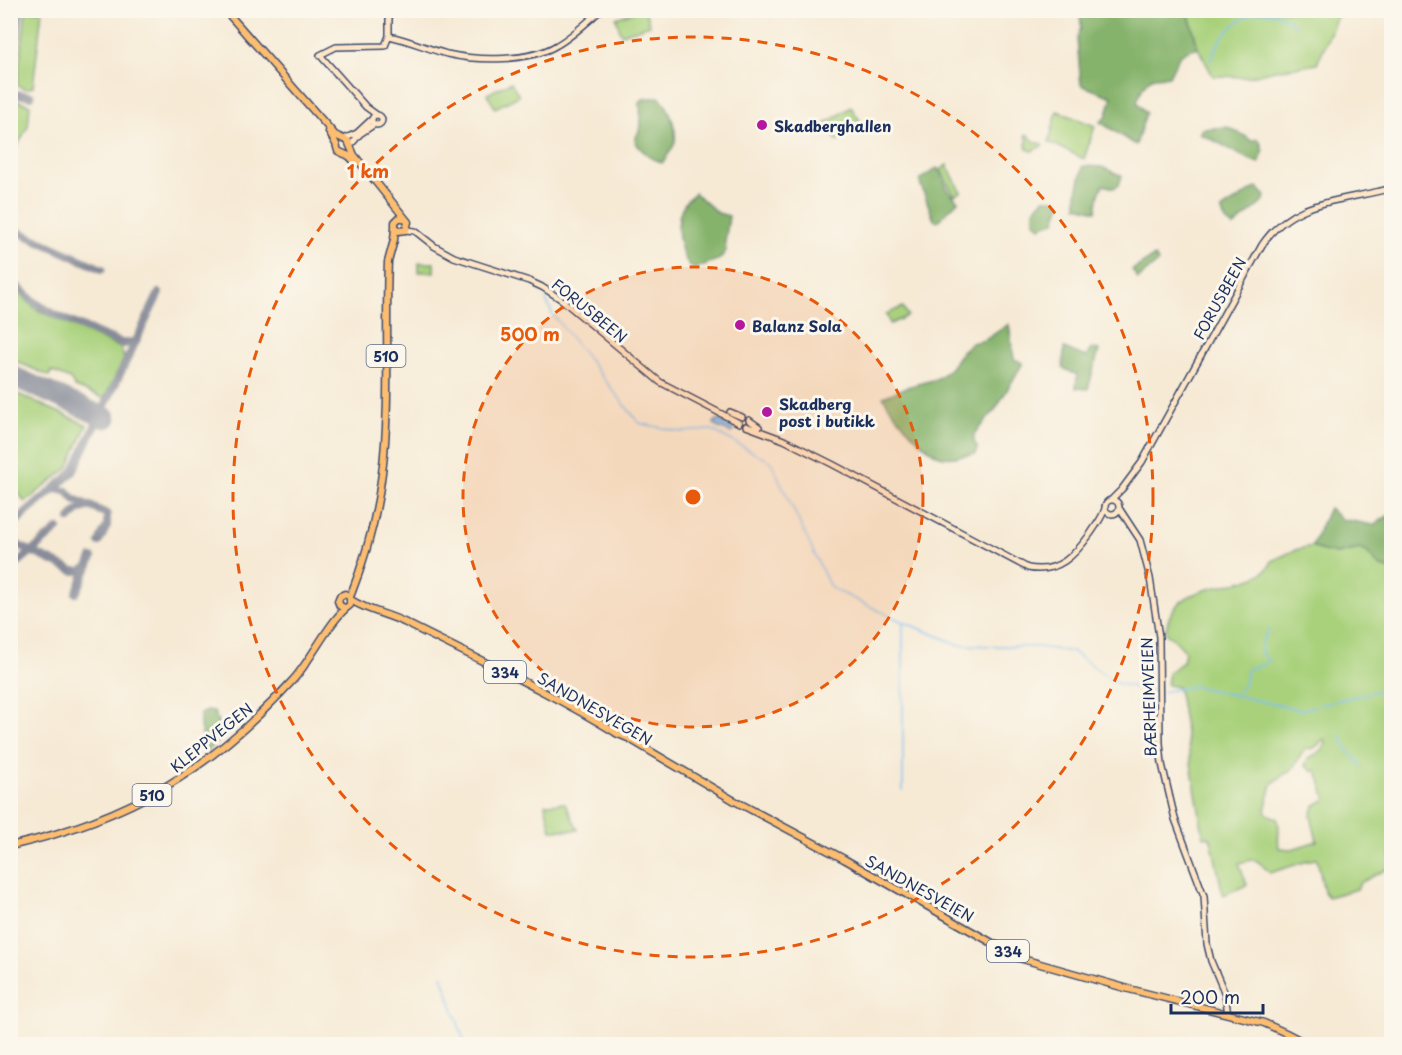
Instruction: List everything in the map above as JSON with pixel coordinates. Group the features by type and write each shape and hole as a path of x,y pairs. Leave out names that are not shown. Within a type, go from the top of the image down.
{"main road":[{"name":"510","path":"220,10 321,124 341,141 349,142 350,147 406,220"},
{"name":"510","path":"225,10 341,141"},
{"path":"374,119 320,55 340,47 382,47 389,36 389,10"},
{"path":"389,36 454,55 526,57 557,45 601,10"},
{"path":"341,141 357,133 374,119"},
{"path":"344,153 374,119"},
{"name":"510","path":"341,141 338,151 353,160 388,201 394,211 395,225"},
{"name":"FORUSBEEN","path":"1097,524 1107,502 1122,489 1151,446 1262,245 1275,227 1291,214 1309,207 1392,188"},
{"path":"394,240 405,231 406,220 399,218 395,225 398,231 405,231"},
{"name":"FORUSBEEN","path":"406,220 435,243 470,263"},
{"name":"KLEPPVEGEN","path":"10,846 63,833 106,818 140,802 180,778 216,752 265,709 300,672 349,603 367,551 379,496 384,459 387,262 394,240 395,225"},
{"name":"FORUSBEEN","path":"405,231 415,231 441,250 470,263 529,281 548,290 655,378 741,420 747,418 748,423 832,464 1028,568 1047,569 1065,562 1078,550 1104,517 1113,514 1119,506 1122,489"},
{"path":"1112,500 1119,506"},
{"name":"BÆRHEIMVEIEN","path":"1119,506 1142,544 1155,601 1159,637 1160,743 1164,774 1175,819 1204,896 1207,944 1211,961 1225,994 1227,1014"},
{"path":"1105,508 1126,521"},
{"name":"KLEPPVEGEN","path":"329,629 337,611 338,598 352,580 370,533"},
{"path":"342,595 349,603"},
{"path":"338,603 349,603"},
{"name":"SANDNESVEGEN","path":"349,603 391,617 515,676 688,777"},
{"name":"SANDNESVEIEN","path":"616,733 647,748 733,800"},
{"name":"SANDNESVEIEN","path":"688,777 836,855 1019,958 1274,1027 1307,1044"}],"green space":[{"path":"639,10 645,11 650,25 621,34 616,18"},
{"path":"1391,10 1392,13 1348,13 1344,16 1337,16 1317,64 1275,70 1248,77 1213,76 1198,48 1188,11"},
{"path":"26,11 42,11 33,87 25,89 17,85"},
{"path":"1080,11 1188,11 1198,48 1183,53 1169,76 1154,77 1143,88 1137,102 1146,113 1136,145 1100,122 1106,117 1112,97 1081,85 1077,39 1081,27"},
{"path":"511,82 519,96 495,108 487,94"},
{"path":"659,97 669,111 675,137 673,147 662,163 646,154 635,140 641,126 640,102 643,99"},
{"path":"19,101 30,105 28,126 11,158 15,103"},
{"path":"851,107 862,124 837,141 825,124"},
{"path":"1057,111 1095,126 1084,159 1049,142"},
{"path":"1227,127 1251,141 1258,139 1263,151 1259,163 1199,134 1202,129"},
{"path":"1027,134 1035,142 1043,144 1042,146 1032,151 1027,149 1028,140 1025,136"},
{"path":"947,165 961,192 954,195 941,170"},
{"path":"1083,166 1102,167 1122,176 1119,185 1114,188 1103,185 1096,211 1077,206 1077,192"},
{"path":"937,168 948,190 958,201 938,221 934,220 920,183 921,179"},
{"path":"1257,187 1265,195 1264,201 1233,227 1226,221 1221,210"},
{"path":"695,193 718,213 729,216 726,251 720,259 694,269 684,256 678,228 681,210"},
{"path":"1044,199 1053,199 1061,204 1055,221 1040,227 1034,221 1034,210"},
{"path":"1155,256 1158,262 1138,279 1132,270"},
{"path":"419,263 434,263 434,272 419,272"},
{"path":"10,282 36,309 121,348 124,359 103,398 75,387 70,379 51,371 49,376 11,359"},
{"path":"903,307 908,316 890,324 886,314"},
{"path":"1009,324 1014,359 1023,363 995,410 974,434 976,454 943,457 935,454 910,431 883,397 936,379 951,368 962,351 972,343 985,340"},
{"path":"1064,348 1086,357 1091,348 1099,350 1088,389 1076,388 1077,375 1063,368"},
{"path":"11,391 87,425 68,468 25,502 11,483"},
{"path":"1329,508 1341,519 1373,525 1391,514 1391,570 1379,566 1367,552 1360,549 1337,554 1312,546"},
{"path":"1312,546 1337,554 1360,549 1367,552 1379,566 1391,570 1391,867 1360,883 1357,889 1328,897 1324,892 1317,858 1270,873 1260,863 1251,860 1239,863 1247,885 1223,895 1211,839 1208,836 1204,837 1203,834 1178,687 1167,685 1169,672 1183,662 1185,651 1166,634 1171,614 1182,601 1215,587 1251,579 1264,572 1272,561 1295,550","holes":["1325,739 1326,743 1322,750 1308,759 1305,765 1313,772 1317,771 1326,799 1314,806 1311,816 1317,841 1292,849 1279,848 1277,818 1267,814 1265,810 1272,784 1291,771 1305,749 1314,748"]},
{"path":"208,711 214,712 224,736 207,752 200,727 200,714"},
{"path":"565,803 578,830 551,830 545,804"}],"water":[{"path":"719,420 735,428 734,431 731,433 717,427 714,424"}],"waterway":[{"path":"1210,60 1221,39 1229,30 1237,22 1256,13 1276,14 1296,26"},
{"path":"546,300 553,315 639,423 681,432 712,430 771,462 829,585 833,589 903,622 960,645 1039,647 1073,652 1116,683 1157,692"},
{"path":"903,624 903,791"},
{"path":"1235,695 1245,683 1248,669 1267,663 1269,660 1262,654 1261,644 1269,629"},
{"path":"1162,692 1194,686 1300,710 1315,706"},
{"path":"1320,705 1392,687"},
{"path":"1340,735 1347,750 1361,765"},
{"path":"442,975 465,1044"}],"taxiway":[{"path":"10,86 20,10"},
{"path":"10,97 15,94 31,96"},
{"path":"10,228 102,269"},
{"path":"10,277 33,301 62,318 124,344 136,341"},
{"path":"10,527 73,472 159,293"},
{"path":"92,411 97,422"},
{"path":"55,489 67,491 74,499 107,514 107,526 99,542"},
{"path":"70,519 78,510 91,506"},
{"path":"13,567 58,529"},
{"path":"10,538 18,545 73,571 81,571 88,567"},
{"path":"76,593 92,558"}],"runway":[{"path":"10,375 106,418"}],"place":[{"name":"Skadberghallen","path":"762,125"},
{"name":"Balanz Sola","path":"740,325"},
{"name":"Skadberg post i butikk","path":"767,412"}]}
